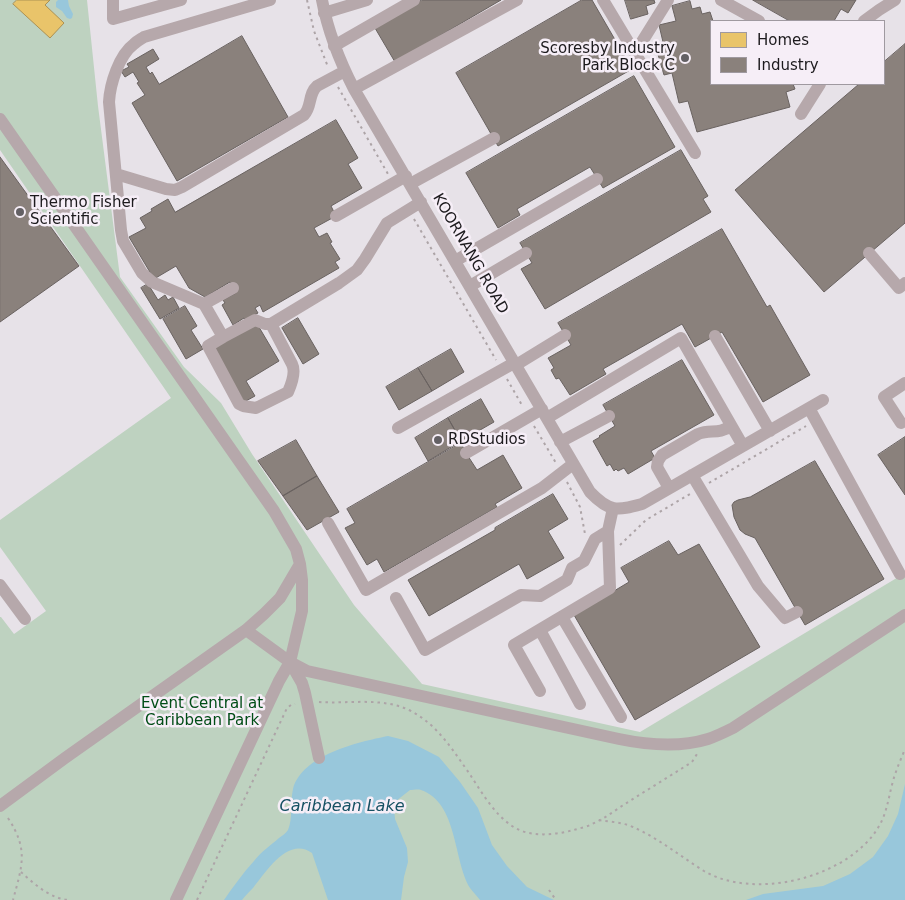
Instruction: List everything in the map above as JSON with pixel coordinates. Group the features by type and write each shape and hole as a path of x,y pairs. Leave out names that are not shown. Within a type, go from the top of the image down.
{"street":[{"path":"113,0 112,19 176,1"},
{"path":"223,337 204,304 152,282 142,273 123,241 110,112 110,92 118,67 132,45 144,37 270,0"},
{"name":"KOORNANG ROAD","path":"322,0 334,46 354,89 590,492 599,502 613,508"},
{"path":"324,13 367,0"},
{"path":"334,46 414,0"},
{"path":"603,0 695,153"},
{"path":"635,53 668,0"},
{"path":"721,0 757,20"},
{"path":"865,20 895,0"},
{"path":"354,89 511,1"},
{"path":"116,174 166,189 175,190 182,187 304,115 309,108 314,89 345,71"},
{"path":"801,114 819,85"},
{"path":"0,119 274,511 296,549 300,564 303,594 302,611 290,662 279,680 176,900"},
{"path":"336,216 393,183 408,180 494,138"},
{"path":"455,261 597,178"},
{"path":"270,324 294,368 288,392 256,408 243,406 239,404 208,346 255,320 270,324 345,279 357,270 387,223 421,202"},
{"path":"869,253 899,288 905,283"},
{"path":"470,286 526,254"},
{"path":"204,304 233,288"},
{"path":"398,428 565,335"},
{"path":"715,336 770,430"},
{"path":"466,453 529,417 544,414 681,338 743,446"},
{"path":"901,423 884,397 905,383"},
{"path":"540,692 514,645 610,588 608,530 613,508 618,509 642,504 823,400"},
{"path":"809,408 900,574"},
{"path":"560,442 608,416"},
{"path":"669,488 657,467 658,460 662,455 698,434 722,431 732,426"},
{"path":"328,523 366,590 542,488 574,464"},
{"path":"692,475 758,586 785,618 797,612"},
{"path":"396,598 425,650 521,595 540,596 567,580 572,568 584,561 594,539 608,530"},
{"path":"0,806 246,630 280,598 300,564"},
{"path":"1,588 25,619"},
{"path":"246,630 290,662 307,671 636,742 669,745 703,740 733,728 905,615"},
{"path":"562,616 621,717"},
{"path":"540,630 580,704"},
{"path":"290,662 302,683 308,701 319,758"}],"path":[{"path":"307,0 320,49 333,78 393,183"},
{"path":"408,209 562,473 580,507 585,533 593,542"},
{"path":"608,547 617,547 646,520 816,420"},
{"path":"197,900 287,708 291,705 308,701 384,703 409,710 432,725 443,736 499,815 512,826 524,832 537,835 563,832 591,825 692,762 703,740"},
{"path":"599,820 632,827 675,851 705,872 724,880 744,884 771,885 794,881 832,868 866,844 877,830 885,814 893,780 905,749"},
{"path":"8,818 22,846 23,855 21,872 13,900"},
{"path":"21,872 50,894 69,900"},
{"path":"549,890 556,900"}],"green space":[{"name":"Event Central at Caribbean Park","path":"0,0 87,0 98,106 120,277 184,367 221,403 252,454 354,605 422,684 640,732 905,573 905,900 0,900 0,617 14,634 46,611 0,547 0,520 171,398 0,150"}],"water":[{"path":"58,0 68,0 73,14 72,18 67,18 56,7"},
{"name":"Caribbean Lake","path":"388,736 408,741 439,757 478,808 492,845 507,866 527,887 554,900 480,900 470,888 465,876 453,833 442,807 433,797 421,790 410,790 396,801 394,808 395,819 407,848 408,862 401,900 328,900 312,853 303,849 294,849 278,858 242,900 224,900 257,858 288,830 293,789 298,777 307,767 319,759 347,746"},
{"path":"905,784 905,900 746,900 763,894 823,886 850,874 873,857 888,836 898,814"}],"building: Homes":[{"path":"17,0 50,0 45,5 64,23 50,38 13,4"}],"building: Industry":[{"path":"422,0 501,0 395,62 375,28"},
{"path":"582,0 592,0 632,69 498,146 456,73"},
{"path":"625,0 654,0 655,3 646,6 648,14 631,19"},
{"path":"753,0 856,0 848,13 841,9 835,20 788,20"},
{"name":"Scoresby Industry Park Block C","path":"690,1 692,9 700,7 702,14 710,12 713,20 710,20 710,85 793,85 795,89 786,92 790,107 697,132 688,101 679,103 672,73 664,75 655,44 663,42 659,25 676,21 672,6"},
{"path":"242,36 288,117 177,181 132,103 145,95 137,83 139,82 133,72 125,77 121,71 129,67 127,64 153,49 159,59 146,67 150,74 152,72 159,84"},
{"path":"905,44 905,223 824,292 735,190 858,85 885,85 885,61"},
{"path":"634,76 675,147 603,188 590,167 517,209 520,215 498,228 466,173"},
{"path":"336,120 358,158 348,164 362,188 331,206 336,216 314,228 319,237 327,233 332,242 330,243 340,259 335,262 339,268 263,312 260,305 255,308 258,313 245,320 244,318 233,325 222,305 225,303 223,300 236,293 230,282 205,297 189,288 176,266 154,279 129,237 146,228 140,218 168,199 175,212"},
{"path":"681,150 708,196 703,199 711,212 545,309 521,269 532,263 520,243"},
{"name":"Thermo Fisher Scientific","path":"0,157 79,266 0,322"},
{"path":"722,229 767,307 770,305 810,375 763,402 722,332 695,347 682,324 603,369 606,374 570,395 559,378 556,379 551,370 554,368 548,358 571,345 558,323"},
{"path":"148,284 158,300 165,295 168,300 173,297 179,308 160,319 141,288"},
{"path":"185,306 197,326 191,330 203,349 186,359 163,319"},
{"path":"298,318 319,354 303,364 282,328"},
{"path":"256,322 279,361 246,381 255,396 244,402 212,348"},
{"path":"451,349 464,372 432,391 418,368"},
{"path":"682,360 714,415 651,451 655,458 628,474 624,468 614,471 610,464 607,466 593,441 615,426 603,405"},
{"path":"418,368 432,391 399,410 386,387"},
{"path":"481,399 494,422 461,441 448,418"},
{"path":"448,418 461,441 428,461 415,438"},
{"path":"905,437 905,495 878,455"},
{"path":"296,440 317,476 283,496 258,461"},
{"path":"461,443 477,470 503,455 522,488 495,504 497,507 384,572 377,559 367,565 345,528 355,523 347,509"},
{"path":"815,461 884,579 805,625 755,538 740,530 734,517 732,505 734,502 750,497"},
{"path":"317,476 339,512 307,530 283,496"},
{"path":"553,494 568,519 548,531 564,558 527,579 519,564 429,616 408,580"},
{"path":"669,541 678,555 699,544 760,647 635,720 574,615 629,582 621,568"}],"place":[{"name":"Scoresby Industry Park Block C","path":"685,58"},
{"name":"Thermo Fisher Scientific","path":"20,212"},
{"name":"RDStudios","path":"438,440"}]}
